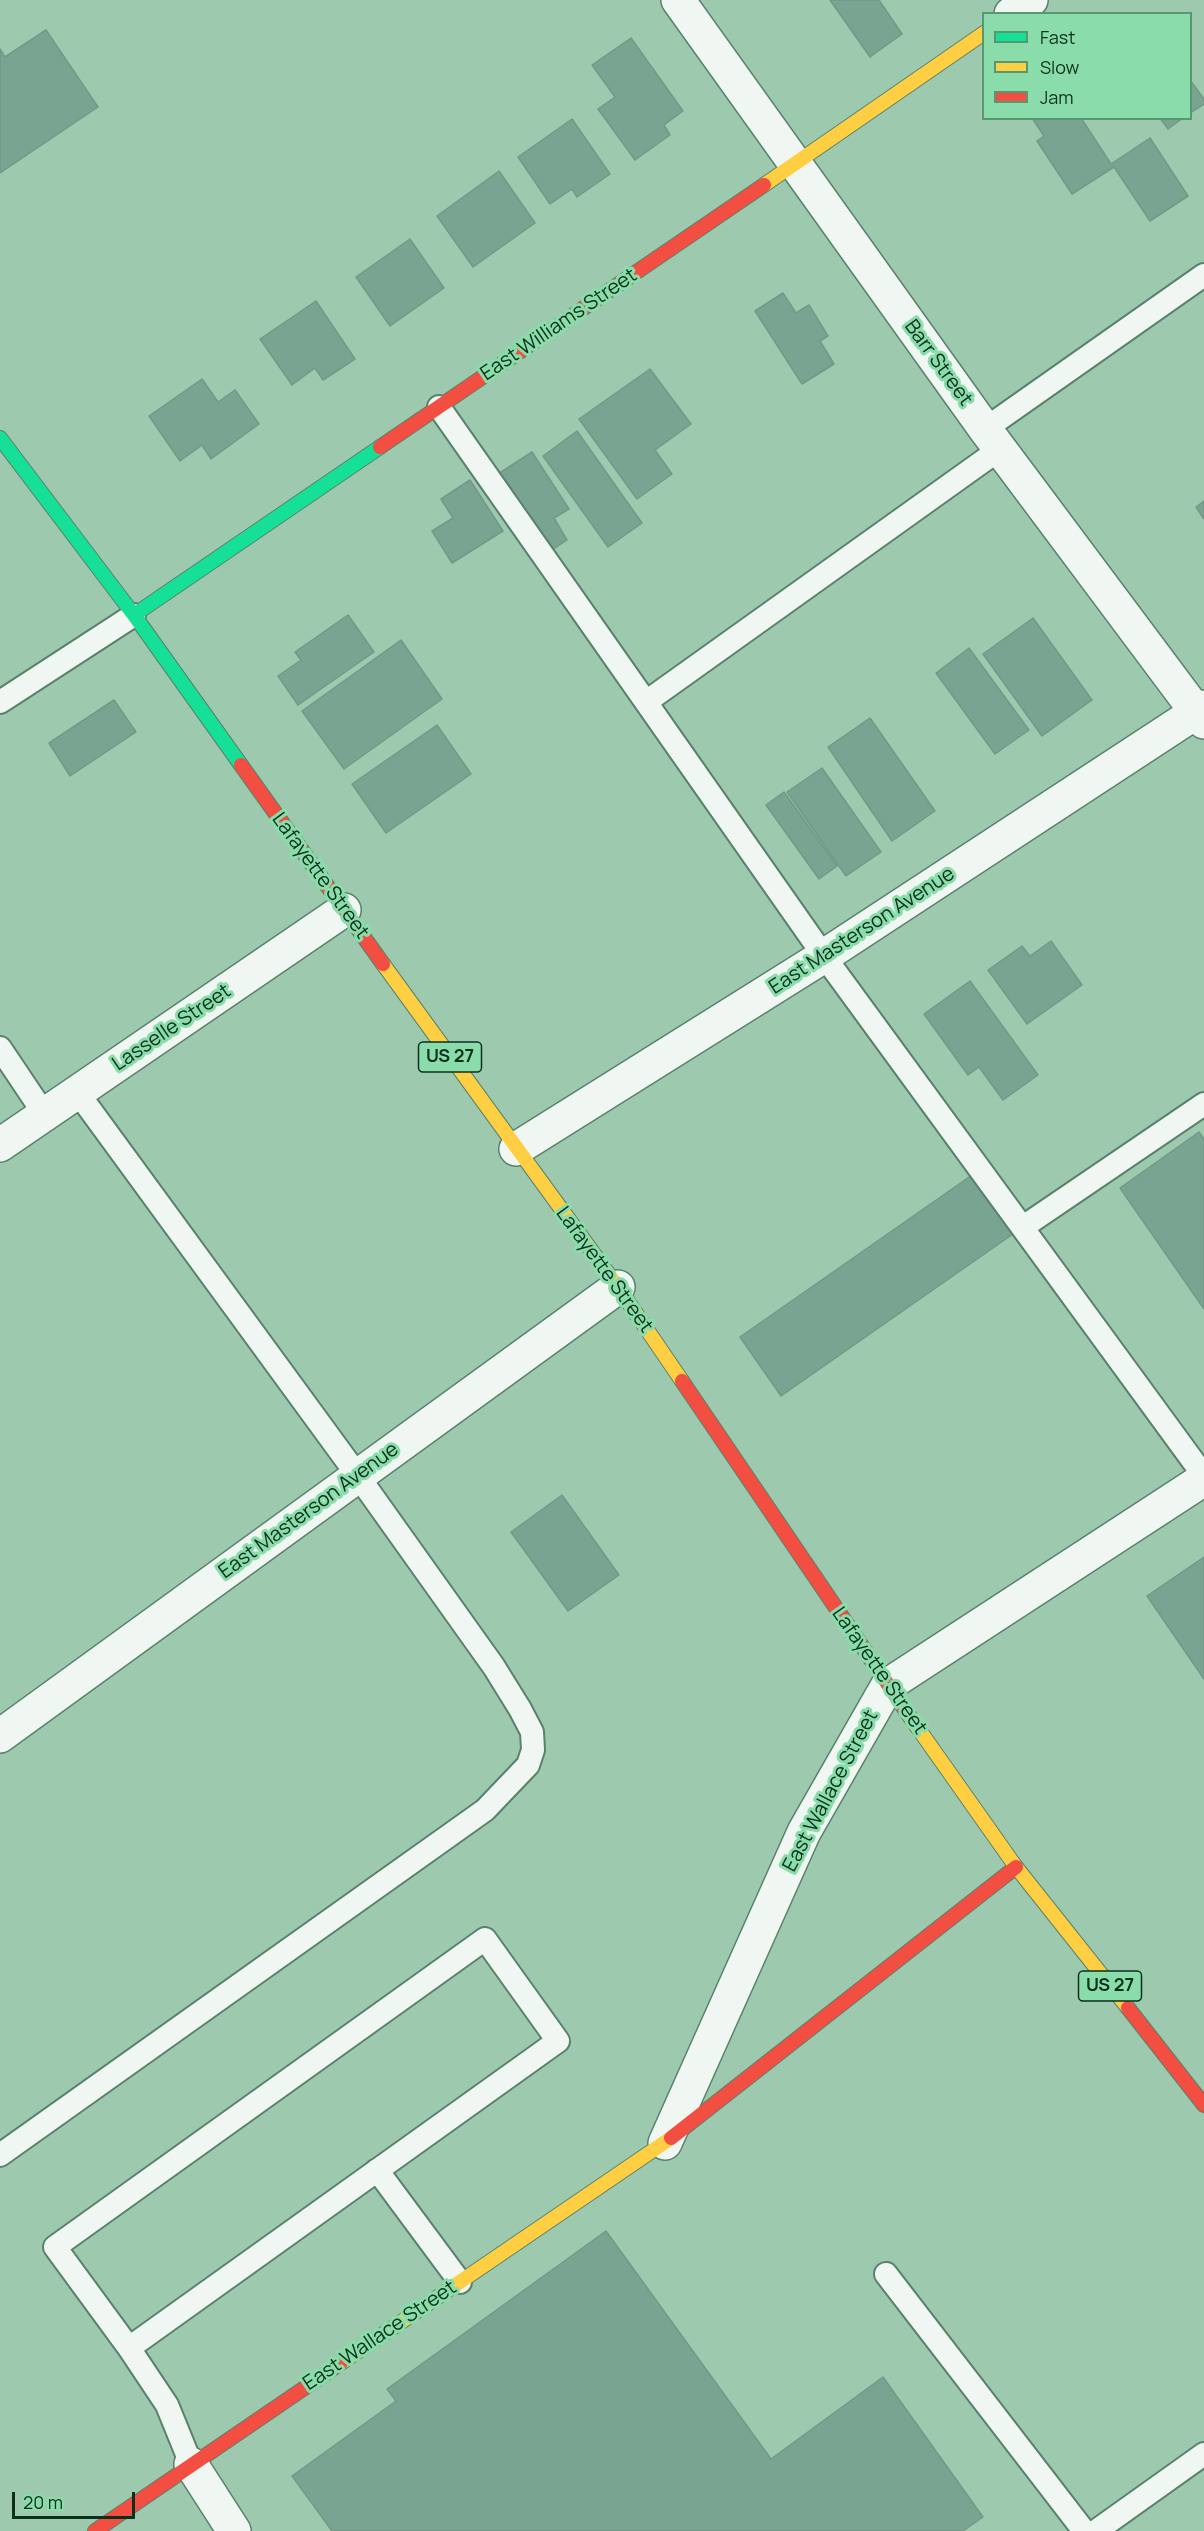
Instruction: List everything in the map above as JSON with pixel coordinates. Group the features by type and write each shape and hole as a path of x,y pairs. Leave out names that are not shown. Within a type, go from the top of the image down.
{"main road":[{"name":"East Williams Street","path":"134,615 982,34"},
{"name":"Lafayette Street","path":"0,438 134,615 516,1149 618,1287 888,1685 1016,1867 1204,2105"},
{"name":"East Wallace Street","path":"95,2531 665,2143 1016,1867"}],"street":[{"name":"Barr Street","path":"678,0 992,439 1202,714"},
{"path":"1014,12 1031,0"},
{"name":"East Masterson Avenue","path":"516,1149 824,956 1202,714"},
{"name":"Lasselle Street","path":"0,1145 344,910"},
{"name":"East Masterson Avenue","path":"0,1736 618,1287"},
{"name":"East Wallace Street","path":"665,2143 804,1832 888,1685 1204,1478"},
{"path":"191,2464 234,2531"}],"lane":[{"path":"646,702 1204,275"},
{"path":"439,407 824,956 1204,1478"},
{"path":"0,702 134,615"},
{"path":"0,1048 45,1115"},
{"path":"0,2155 485,1810 528,1766 532,1750 532,1732 494,1667 358,1476 78,1093"},
{"path":"1023,1227 1204,1104"},
{"path":"129,2348 558,2042 485,1939 55,2247 129,2348 167,2405 191,2464"},
{"path":"377,2170 460,2282"},
{"path":"886,2274 1084,2531"},
{"path":"1096,2531 1204,2454"}],"building":[{"path":"830,0 879,0 902,34 870,57"},
{"path":"46,30 98,107 0,173 0,49 5,57"},
{"path":"631,38 683,111 664,125 670,135 635,160 598,109 615,97 592,65"},
{"path":"1192,83 1204,99 1204,104 1192,112"},
{"path":"572,119 610,174 577,197 572,189 550,204 518,157"},
{"path":"1033,120 1082,120 1111,164 1150,138 1188,196 1150,221 1114,167 1072,194 1037,141 1044,136"},
{"path":"1161,120 1180,120 1168,129"},
{"path":"499,171 535,223 473,267 437,216"},
{"path":"410,239 444,288 390,326 356,277"},
{"path":"783,293 796,313 809,305 828,336 820,341 834,364 802,384 755,311"},
{"path":"316,301 355,359 323,380 315,368 292,385 260,339"},
{"path":"650,369 691,424 655,450 672,474 637,499 579,419"},
{"path":"202,379 218,402 235,390 259,424 211,459 202,445 180,461 149,416"},
{"path":"577,431 642,523 608,547 543,456"},
{"path":"532,452 569,509 554,518 567,540 549,552 498,474"},
{"path":"470,480 503,531 452,563 432,531 453,518 441,499"},
{"path":"1204,501 1204,519 1196,507"},
{"path":"348,615 374,652 298,705 278,676 301,660 295,652"},
{"path":"1033,618 1092,700 1042,736 983,654"},
{"path":"401,640 442,699 344,769 302,711"},
{"path":"969,648 1029,730 995,754 936,673"},
{"path":"114,700 136,732 70,776 49,743"},
{"path":"870,718 935,811 892,841 828,747"},
{"path":"437,725 471,774 386,833 352,784"},
{"path":"822,768 881,852 846,876 787,792"},
{"path":"784,792 837,866 819,879 766,805"},
{"path":"1051,941 1082,985 1027,1024 988,970 1022,946 1030,956"},
{"path":"970,981 1038,1075 1003,1100 979,1067 968,1075 924,1014"},
{"path":"1199,1132 1204,1139 1204,1309 1120,1188"},
{"path":"972,1175 1013,1234 781,1396 740,1337"},
{"path":"562,1495 619,1575 568,1611 511,1532"},
{"path":"1204,1557 1204,1679 1147,1596"},
{"path":"606,2231 771,2459 883,2377 983,2517 963,2531 332,2531 292,2476 396,2401 387,2389"}],"traffic: fast":[{"path":"0,438 134,615 241,765"},
{"path":"134,615 380,447"}],"traffic: slow":[{"path":"764,185 982,34"},
{"path":"383,964 618,1287 682,1381"},
{"path":"908,1714 1016,1867 1128,2008"},
{"path":"341,2363 671,2138"}],"traffic: jam":[{"path":"380,447 764,185"},
{"path":"241,765 383,964"},
{"path":"682,1381 908,1714"},
{"path":"671,2138 1016,1867"},
{"path":"1128,2008 1204,2105"},
{"path":"95,2531 341,2363"}]}
